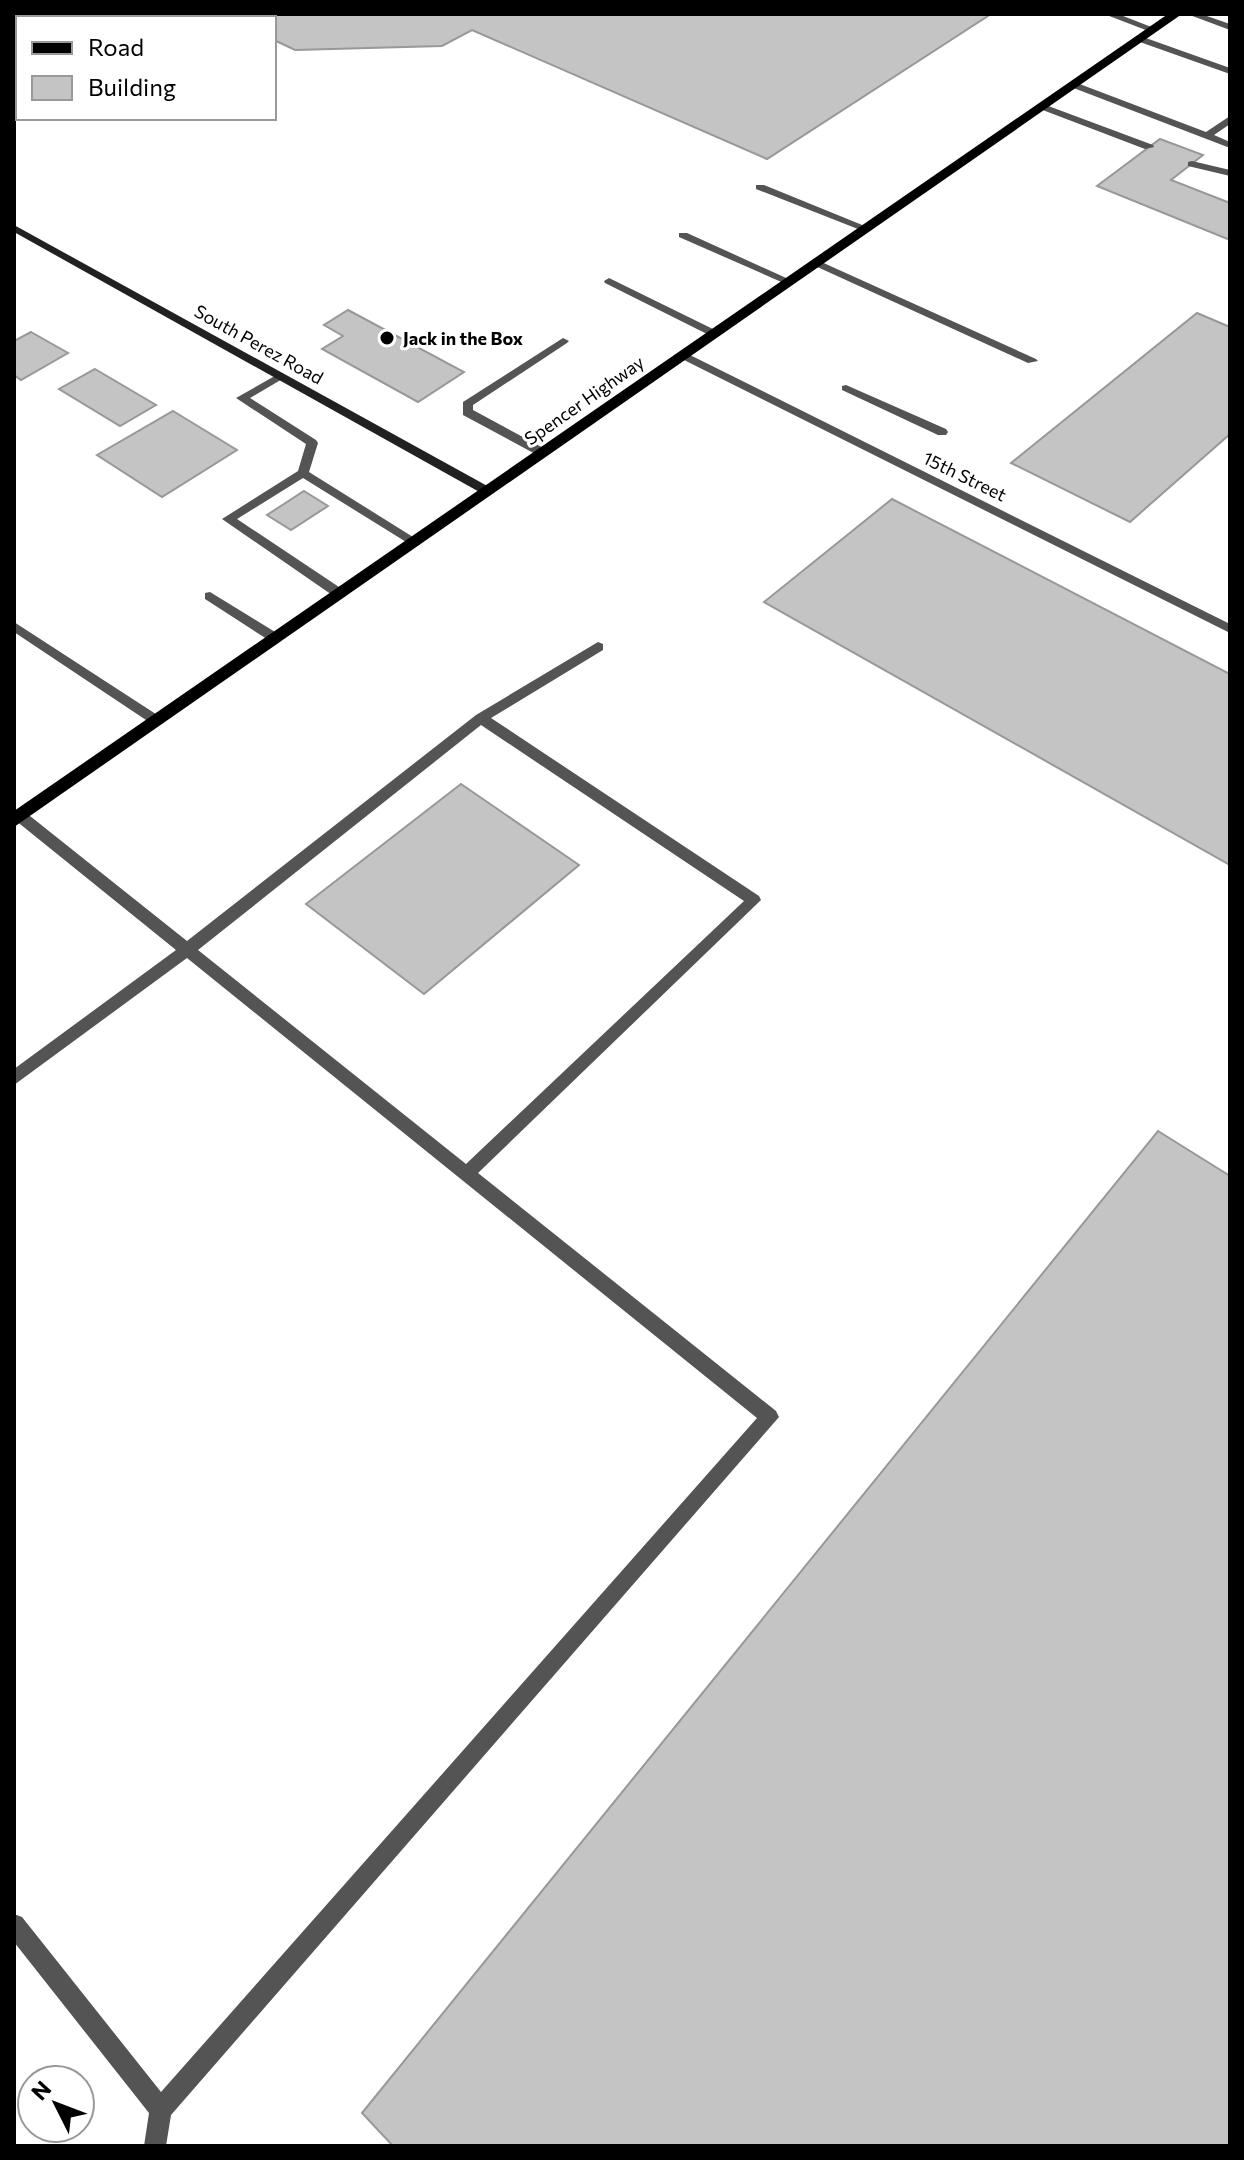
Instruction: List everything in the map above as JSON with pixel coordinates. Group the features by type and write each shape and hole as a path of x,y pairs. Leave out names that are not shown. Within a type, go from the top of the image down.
{"main road":[{"name":"Spencer Highway","path":"17,818 1176,14"}],"street":[{"path":"1109,14 1154,30"},
{"path":"1192,14 1230,27"},
{"path":"1140,39 1230,71"},
{"path":"1074,85 1230,145"},
{"path":"1043,107 1149,147"},
{"path":"1207,136 1230,119"},
{"path":"1192,164 1230,173"},
{"path":"760,187 867,229"},
{"name":"South Perez Road","path":"14,228 487,491"},
{"path":"683,235 790,282"},
{"path":"817,263 1032,361"},
{"path":"609,281 715,334"},
{"path":"543,453 467,412 467,404 563,341"},
{"name":"15th Street","path":"684,356 1230,629"},
{"path":"280,376 242,398 312,443 303,473 228,519 340,594"},
{"path":"846,388 942,432"},
{"path":"303,473 415,542"},
{"path":"210,596 275,638"},
{"path":"14,626 157,721"},
{"path":"14,1078 187,950 481,718 598,647"},
{"path":"466,1174 754,900 481,718"},
{"path":"17,818 187,950 770,1417 161,2110 155,2146"},
{"path":"14,1925 161,2110"}],"building":[{"path":"219,14 991,14 767,159 472,30 442,46 295,50 276,41 276,16"},
{"path":"1160,139 1203,155 1171,180 1230,203 1230,240 1097,186"},
{"path":"348,310 464,372 418,402 322,349 343,336 324,325"},
{"path":"1197,313 1230,327 1230,434 1130,522 1011,463"},
{"path":"31,332 68,353 21,380 14,375 14,341"},
{"path":"95,369 156,405 120,426 59,389"},
{"path":"173,411 237,450 162,497 97,455"},
{"path":"304,491 328,506 291,530 267,515"},
{"path":"892,499 1230,674 1230,865 764,602"},
{"path":"461,784 579,865 424,994 306,904"},
{"path":"1158,1131 1230,1176 1230,2146 393,2146 362,2113"}],"place":[{"name":"Jack in the Box","path":"387,338"}]}
